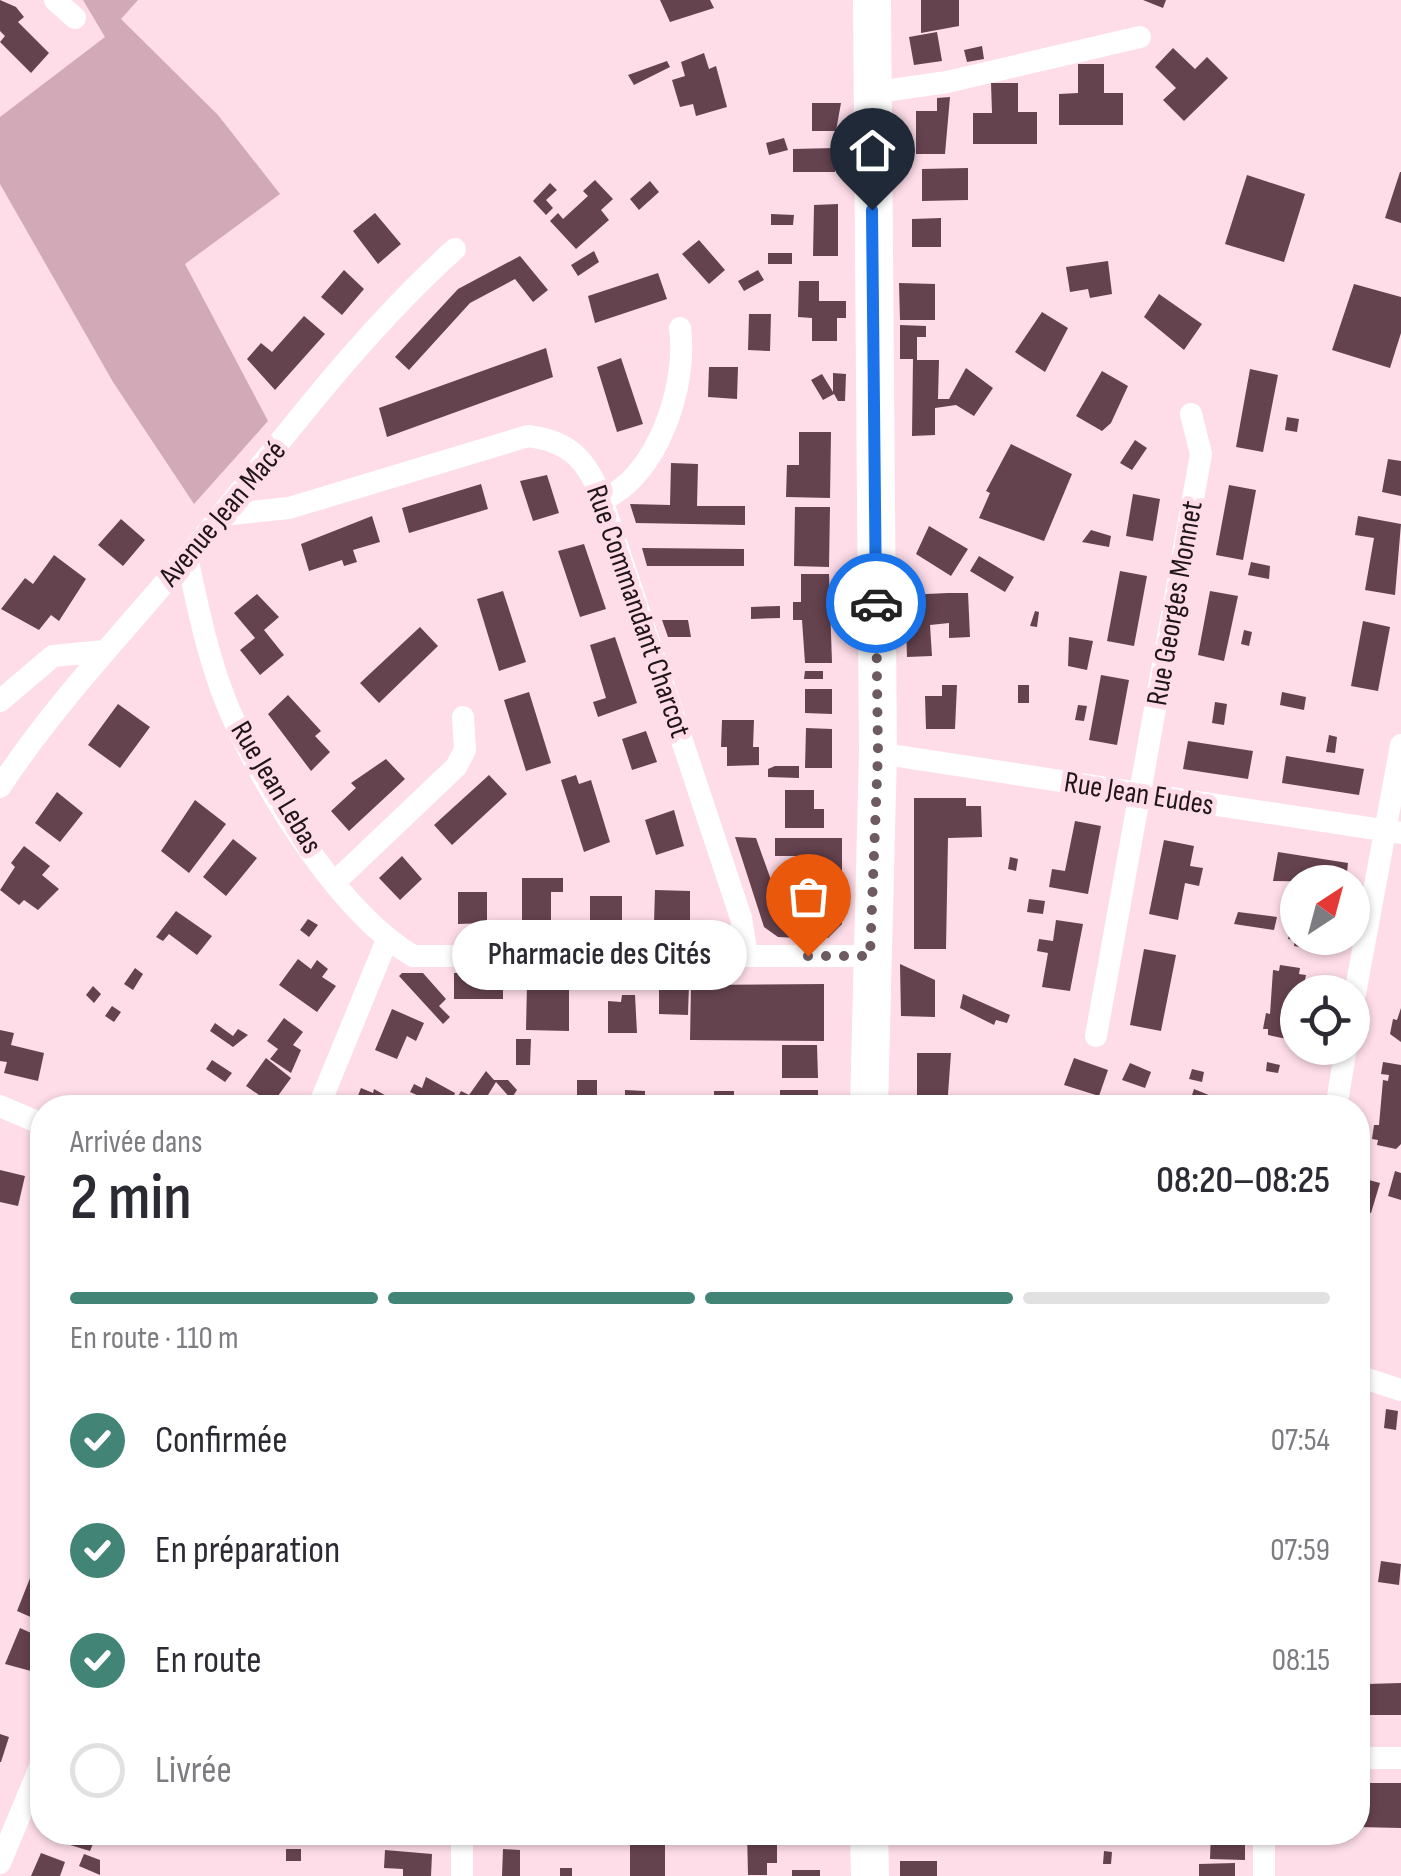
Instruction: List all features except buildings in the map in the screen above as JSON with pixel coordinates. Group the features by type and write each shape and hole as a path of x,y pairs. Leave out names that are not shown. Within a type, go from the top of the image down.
{"main road":[{"path":"869,1095 878,753 872,0"},
{"path":"869,1845 870,1876"}],"street":[{"path":"55,0 75,18"},
{"path":"871,93 947,82 1140,37"},
{"name":"Avenue Jean Macé","path":"0,788 42,724 187,557 396,302 454,249"},
{"path":"602,500 627,490 659,445 684,353 680,328"},
{"name":"Rue Georges Monnet","path":"1096,1036 1202,454 1191,414"},
{"name":"Rue Commandant Charcot","path":"222,514 289,508 528,436 553,439 578,453 593,474 742,918 746,956"},
{"name":"Rue Jean Lebas","path":"187,557 200,622 236,725 292,822 336,881 388,940"},
{"path":"0,701 53,656 105,652"},
{"path":"336,881 456,767 465,750 464,717"},
{"path":"1360,975 1393,832 1401,745"},
{"name":"Rue Jean Eudes","path":"878,753 1393,832"},
{"path":"323,1095 388,940 414,956 870,956"},
{"path":"1338,1095 1343,1065"},
{"path":"0,1106 30,1119"},
{"path":"1370,1380 1401,1390"},
{"path":"1370,1758 1401,1758"},
{"path":"0,1863 30,1791"},
{"path":"462,1845 462,1876"},
{"path":"1264,1845 1264,1876"}],"shaded area":[{"path":"83,0 138,0 121,19 218,115 280,194 185,264 268,421 194,504 113,382 0,184 0,117 105,37"}],"way so far":[{"path":"808,956 870,956 878,753 876,603"}],"place":[{"name":"Pharmacie des Cités","path":"808,956"}],"route":[{"path":"872,210 876,603"}]}
